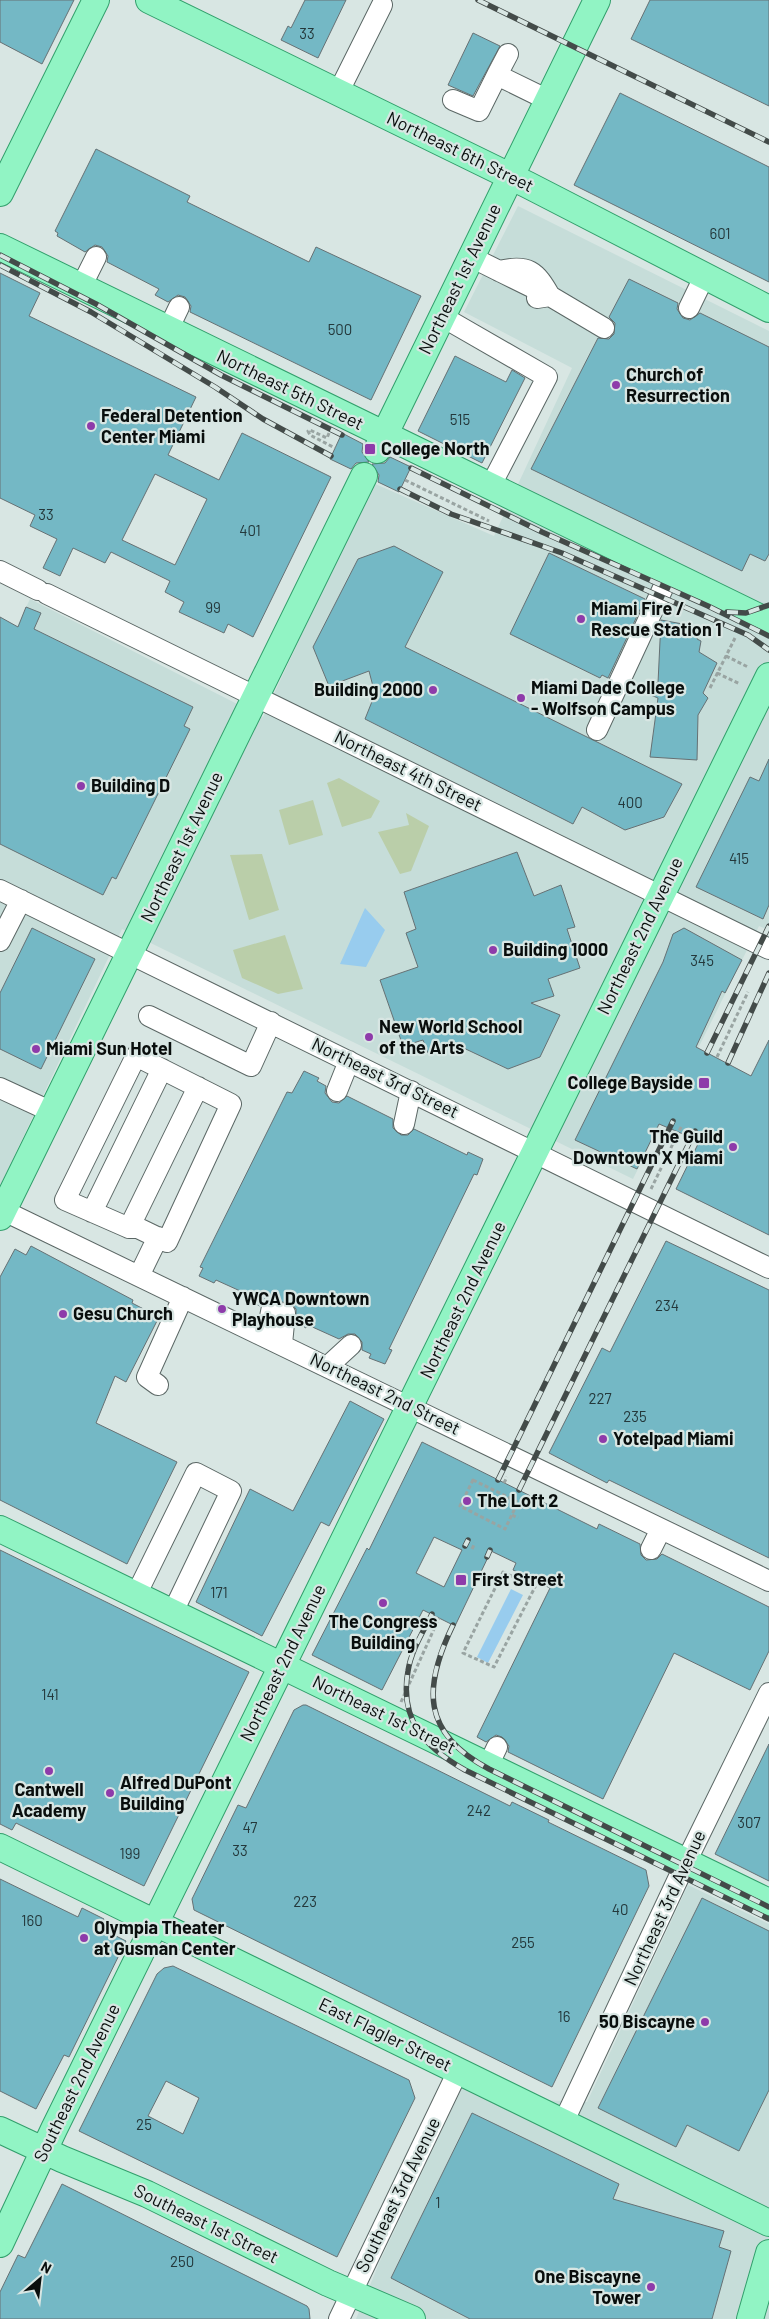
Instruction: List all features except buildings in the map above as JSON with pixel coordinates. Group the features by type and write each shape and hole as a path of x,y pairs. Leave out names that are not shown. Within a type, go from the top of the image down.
{"main road":[{"path":"0,193 96,0"},
{"name":"Northeast 6th Street","path":"149,0 510,177 769,309"},
{"name":"Northeast 1st Avenue","path":"380,443 597,0"},
{"name":"Northeast 5th Street","path":"0,247 80,287 174,319 380,443 490,487 769,622"},
{"name":"Northeast 1st Avenue","path":"1,1212 52,1112 364,476"},
{"name":"Northeast 2nd Avenue","path":"155,1923 535,1153 660,895 759,672"},
{"name":"Northeast 1st Street","path":"0,1529 282,1666 493,1756 686,1862 769,1902"},
{"name":"East Flagler Street","path":"0,1848 769,2223"},
{"name":"Southeast 2nd Avenue","path":"0,2244 43,2151 155,1923"},
{"name":"Southeast 1st Street","path":"0,2130 43,2151 147,2194 351,2292 412,2319"},
{"path":"750,2319 769,2253"}],"street":[{"path":"338,93 382,5"},
{"path":"453,100 479,111 508,54"},
{"path":"497,75 548,100"},
{"path":"80,287 96,257"},
{"path":"471,257 550,296 604,328"},
{"path":"690,308 704,277"},
{"path":"441,316 548,377 490,487"},
{"name":"Northeast 4th Street","path":"0,571 769,949"},
{"path":"597,730 670,573"},
{"name":"Northeast 3rd Street","path":"0,890 769,1268"},
{"path":"0,941 21,900"},
{"path":"149,1016 251,1066 270,1022"},
{"path":"136,1056 162,1069 232,1104 167,1242 138,1228 129,1228 65,1200 136,1056"},
{"path":"332,1089 346,1059"},
{"path":"92,1212 162,1069"},
{"path":"129,1228 198,1087"},
{"path":"0,1088 52,1112"},
{"path":"409,1127 418,1095"},
{"name":"Northeast 2nd Street","path":"1,1212 274,1340 769,1582"},
{"path":"139,1276 158,1237"},
{"path":"158,1385 147,1377 183,1297"},
{"path":"274,1340 279,1310"},
{"path":"334,1370 357,1348"},
{"path":"136,1595 196,1473 231,1491 173,1612"},
{"path":"651,1550 662,1529"},
{"name":"Northeast 3rd Avenue","path":"563,2123 686,1862 769,1693"},
{"name":"Southeast 3rd Avenue","path":"339,2319 458,2071"}],"path":[{"path":"330,433 327,438 310,430 308,431 310,435 335,448"},
{"path":"405,480 489,521"},
{"path":"710,688 735,638"},
{"path":"726,656 759,672"},
{"path":"717,673 740,684"},
{"path":"717,1058 748,992"},
{"path":"651,1188 682,1125"},
{"path":"504,1483 507,1477"},
{"path":"473,1480 518,1502 512,1515 505,1529 460,1506 473,1480"},
{"path":"512,1515 518,1518"},
{"path":"472,1549 475,1543"},
{"path":"503,1572 535,1587 494,1667 463,1653 503,1572"},
{"path":"400,1704 439,1618"}],"shaded area":[{"name":"Miami Dade College - Wolfson Campus","path":"518,206 769,331 769,930 759,926 633,1179 122,929 0,1186 0,679 9,643 30,599 263,717 373,483 494,536 572,368 464,312"},
{"path":"688,1885 769,1924 769,2319 356,2319 380,2261 472,2067 539,2100 587,2102"}],"green space":[{"path":"339,778 380,801 371,818 342,827 327,783"},
{"path":"313,800 323,835 289,845 279,810"},
{"path":"406,813 429,826 411,871 400,874 378,832 409,825"},
{"path":"262,854 279,910 249,920 230,855"},
{"path":"285,935 303,989 278,994 242,978 233,950"}],"water":[{"path":"365,908 385,930 366,967 340,964"},
{"path":"511,1589 523,1595 488,1663 477,1657"}],"railway":[{"path":"478,0 769,142"},
{"path":"0,255 96,304 221,375 342,435"},
{"path":"0,265 91,312 215,387 263,419 331,456"},
{"path":"411,468 542,532 708,606 769,636"},
{"path":"400,489 451,514 562,553 748,635 769,650"},
{"path":"727,612 746,613 769,605"},
{"path":"707,1053 769,926"},
{"path":"728,1063 769,973"},
{"path":"498,1480 673,1121"},
{"path":"519,1490 695,1131"},
{"path":"465,1546 468,1540"},
{"path":"487,1557 490,1550"},
{"path":"432,1614 412,1656 406,1689 408,1704 418,1731 438,1752 465,1770 769,1919"},
{"path":"453,1625 436,1669 433,1688 434,1707 440,1724 450,1740 467,1755 489,1769 769,1907"}],"place":[{"name":"Church of Resurrection","path":"616,385"},
{"name":"Federal Detention Center Miami","path":"91,426"},
{"name":"College North","path":"370,449"},
{"name":"Miami Fire / Rescue Station 1","path":"581,619"},
{"name":"Building 2000","path":"433,690"},
{"name":"Miami Dade College - Wolfson Campus","path":"521,698"},
{"name":"Building D","path":"81,786"},
{"name":"Building 1000","path":"493,950"},
{"name":"New World School of the Arts","path":"369,1037"},
{"name":"Miami Sun Hotel","path":"36,1049"},
{"name":"College Bayside","path":"704,1083"},
{"name":"The Guild Downtown X Miami","path":"733,1147"},
{"name":"YWCA Downtown Playhouse","path":"222,1309"},
{"name":"Gesu Church","path":"63,1314"},
{"name":"Yotelpad Miami","path":"603,1439"},
{"name":"The Loft 2","path":"467,1501"},
{"name":"First Street","path":"461,1580"},
{"name":"The Congress Building","path":"383,1603"},
{"name":"Cantwell Academy","path":"49,1771"},
{"name":"Alfred DuPont Building","path":"110,1793"},
{"name":"Olympia Theater at Gusman Center","path":"84,1938"},
{"name":"50 Biscayne","path":"705,2022"},
{"name":"One Biscayne Tower","path":"651,2287"}]}
